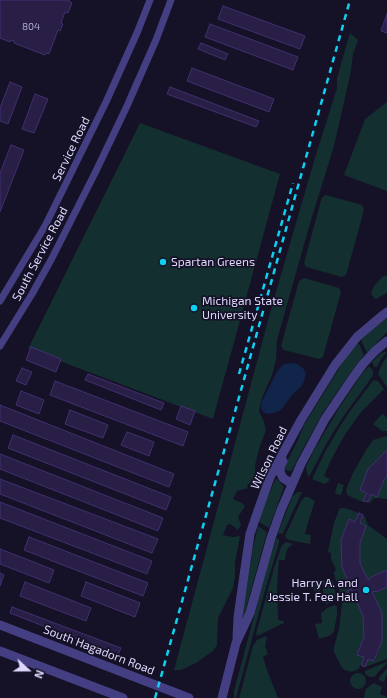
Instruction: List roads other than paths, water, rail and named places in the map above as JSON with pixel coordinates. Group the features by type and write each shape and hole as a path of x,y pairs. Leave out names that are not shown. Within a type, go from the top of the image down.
{"street":[{"name":"Service Road","path":"0,301 46,226 106,102 150,0"},
{"name":"South Service Road","path":"0,346 51,260 96,171 127,106 172,0"},
{"name":"Wilson Road","path":"222,698 236,643 238,617 250,534 270,477 301,420 335,364 357,337 387,312"},
{"name":"Wilson Road","path":"236,643 250,613 271,538 281,510 301,464 324,419 363,364 387,341"},
{"path":"292,484 283,478 280,472 281,465 296,436 301,420"},
{"name":"South Hagadorn Road","path":"0,625 189,698"},
{"path":"0,651 123,698"}],"water":[{"path":"284,364 297,364 303,368 306,373 301,387 293,394 280,411 268,414 263,412 261,408 262,401 278,370"}],"railway":[{"path":"155,698 350,0"},
{"path":"239,374 293,183"}],"place":[{"name":"Spartan Greens","path":"163,262"},
{"name":"Michigan State University","path":"194,308"},
{"name":"Harry A. and Jessie T. Fee Hall","path":"366,590"}]}
